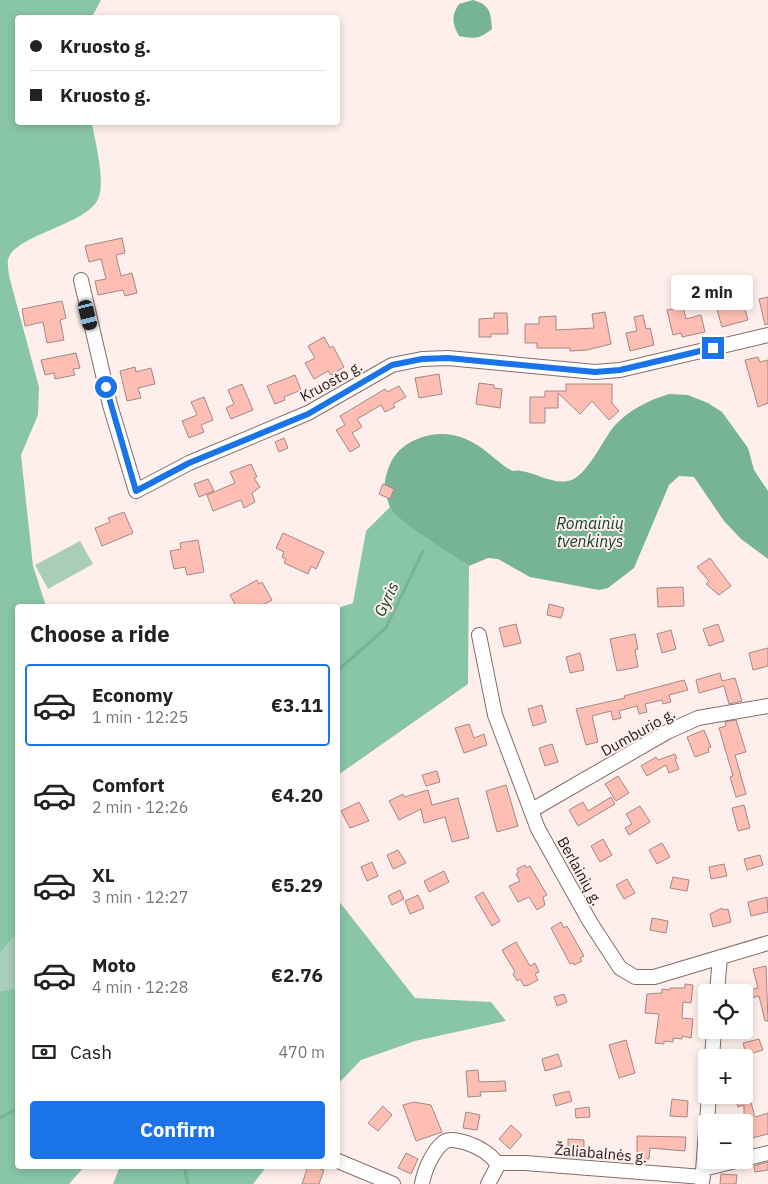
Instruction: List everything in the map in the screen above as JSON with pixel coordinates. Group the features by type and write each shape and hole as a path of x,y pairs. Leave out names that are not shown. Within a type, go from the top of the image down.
{"street":[{"name":"Kruosto g.","path":"81,280 110,405 136,491 189,463 308,414 392,365 422,359 448,358 595,372 620,370 768,335"},
{"name":"Berlainių g.","path":"479,634 495,715 538,829 590,922 620,968 627,974 644,978 654,977 768,943"},
{"name":"Dumburio g.","path":"532,810 667,732 698,718 768,706"},
{"path":"718,984 720,957"},
{"path":"422,1184 432,1158 444,1142 451,1140 460,1141 487,1152 497,1163 495,1172 488,1184"},
{"name":"Žaliabalnės g.","path":"753,1157 768,1153"},
{"path":"340,1162 393,1184"},
{"name":"Žaliabalnės g.","path":"497,1163 525,1163 703,1177 721,1169"}],"shaded area":[{"path":"0,0 101,0 93,15 15,15 15,125 92,125 101,182 98,199 91,208 80,216 23,244 13,251 8,260 9,276 39,387 38,415 21,455 33,566 45,604 15,604 15,935 0,953"},
{"path":"390,507 469,566 468,684 340,774 340,607 353,603 366,531"},
{"path":"80,541 93,564 48,589 35,565"},
{"path":"340,903 415,998 491,1002 506,1021 415,1041 361,1060 340,1082"},
{"path":"15,935 15,988 0,991 0,953"},
{"path":"15,988 15,1169 82,1169 69,1184 0,1184 0,991"},
{"path":"119,1169 265,1169 253,1184 113,1184"}],"water":[{"path":"473,0 483,4 488,10 492,29 484,35 477,37 459,36 454,23 455,12 459,4"},
{"name":"Romainių tvenkinys","path":"669,394 688,395 708,403 722,412 748,448 754,470 768,491 768,559 741,539 724,521 694,477 679,476 669,485 634,568 608,588 599,590 530,577 498,559 488,558 469,566 403,521 390,507 385,484 389,467 399,451 415,440 434,434 453,435 480,447 513,471 527,472 550,480 568,481 582,473 616,424 641,406"}],"building":[{"path":"122,238 125,253 116,255 121,276 132,273 137,293 125,296 123,290 98,295 95,281 106,279 101,259 89,262 85,246"},
{"path":"741,295 748,320 722,327 717,310 728,307 726,299"},
{"path":"768,297 768,324 765,325 759,299"},
{"path":"62,301 66,318 60,320 64,340 47,343 43,322 25,326 22,309"},
{"path":"683,307 686,319 701,315 705,332 682,337 681,333 673,335 667,310"},
{"path":"605,312 611,344 587,350 570,351 570,348 537,348 537,343 525,343 525,324 539,324 539,317 556,316 556,330 594,328 592,314"},
{"path":"494,313 507,313 508,334 491,334 491,337 479,337 479,319 494,318"},
{"path":"643,315 646,329 650,328 654,345 630,351 626,333 637,331 634,317"},
{"path":"324,337 330,348 333,346 344,367 331,375 328,371 314,379 305,363 315,358 308,346"},
{"path":"76,353 80,368 73,369 75,375 55,379 54,373 45,375 41,360"},
{"path":"758,357 760,362 768,360 768,403 758,407 745,360"},
{"path":"135,367 136,372 151,368 155,384 138,388 141,398 127,401 120,371"},
{"path":"439,374 442,394 419,398 415,378"},
{"path":"295,375 301,390 284,397 285,400 275,404 267,386"},
{"path":"479,383 494,385 494,388 502,389 500,408 476,404"},
{"path":"242,384 253,410 231,419 226,408 234,404 228,390"},
{"path":"566,384 612,384 612,403 619,411 609,420 592,401 580,414 558,393 558,408 545,408 545,423 530,423 530,397 545,397 545,391 566,391"},
{"path":"399,386 406,397 393,404 395,407 385,412 381,405 357,419 362,427 352,433 360,446 350,452 336,430 345,425 340,416 385,389 387,392"},
{"path":"204,397 213,420 201,425 204,432 189,438 182,421 197,415 191,402"},
{"path":"284,438 288,448 279,452 275,442"},
{"path":"251,464 257,477 254,478 260,487 252,493 255,502 244,508 241,500 213,511 207,495 235,483 230,472"},
{"path":"208,479 214,491 199,497 194,484"},
{"path":"383,484 394,489 390,499 379,494"},
{"path":"124,512 133,533 102,546 95,528 110,522 108,518"},
{"path":"283,533 324,552 316,569 311,566 308,574 284,563 286,559 282,557 284,552 276,548"},
{"path":"198,540 204,572 187,575 185,567 174,569 170,551 181,549 180,543"},
{"path":"710,558 731,586 719,595 706,584 709,581 697,567"},
{"path":"257,580 259,584 262,582 272,600 265,604 235,604 230,595"},
{"path":"683,587 684,606 658,607 657,588"},
{"path":"549,604 564,608 561,618 547,615"},
{"path":"516,624 521,643 504,647 499,628"},
{"path":"718,624 724,641 709,646 703,629"},
{"path":"671,630 676,649 662,653 657,634"},
{"path":"635,634 638,649 635,650 638,667 617,671 610,639"},
{"path":"768,648 768,666 753,670 749,653"},
{"path":"580,653 584,670 570,673 566,657"},
{"path":"720,673 722,681 735,678 742,701 729,704 724,686 699,693 696,680"},
{"path":"684,680 688,690 669,695 671,702 663,704 662,700 645,704 647,712 639,714 637,706 619,711 621,718 613,720 611,711 592,716 598,742 586,745 576,709 625,698 624,696"},
{"path":"542,705 546,722 533,726 528,709"},
{"path":"736,720 746,752 735,755 746,794 736,797 730,777 733,776 719,728 726,726 725,722"},
{"path":"469,724 474,738 484,734 487,745 464,753 455,728"},
{"path":"704,730 711,747 708,748 709,752 695,757 687,737"},
{"path":"552,744 558,762 545,766 539,748"},
{"path":"675,754 679,769 669,773 666,765 647,776 641,766 656,757 658,760"},
{"path":"437,771 440,782 426,786 422,775"},
{"path":"618,776 629,793 616,801 605,784"},
{"path":"506,785 518,826 497,832 486,791"},
{"path":"428,790 432,805 458,798 469,838 452,842 445,817 424,823 421,809 399,820 389,801 403,794 404,797"},
{"path":"611,797 615,804 578,826 569,810 583,802 588,811"},
{"path":"359,802 369,821 350,828 341,811"},
{"path":"744,805 750,828 738,831 732,808"},
{"path":"640,806 650,822 629,835 625,828 632,824 626,814"},
{"path":"603,839 612,855 600,862 591,846"},
{"path":"662,843 670,857 657,864 649,850"},
{"path":"398,850 406,863 393,869 387,855"},
{"path":"760,855 763,865 747,870 744,859"},
{"path":"372,862 378,876 367,881 361,867"},
{"path":"724,864 727,876 711,879 709,867"},
{"path":"525,865 526,868 530,866 547,895 543,897 545,905 537,910 529,897 518,902 509,886 520,881 516,874 519,872 517,869"},
{"path":"444,871 449,882 429,892 424,881"},
{"path":"673,877 689,880 687,891 670,888"},
{"path":"627,879 635,893 624,899 616,885"},
{"path":"400,890 404,899 392,905 388,896"},
{"path":"483,892 500,921 492,926 475,897"},
{"path":"418,895 424,908 410,914 405,901"},
{"path":"767,897 768,912 751,916 748,902"},
{"path":"722,908 723,910 728,909 731,922 713,927 710,914"},
{"path":"652,918 668,921 666,933 650,930"},
{"path":"561,922 564,928 567,926 584,956 580,958 582,961 574,965 573,963 570,964 551,928"},
{"path":"516,942 530,966 535,963 539,972 535,974 538,980 529,985 524,986 520,979 517,981 513,974 515,972 502,950"},
{"path":"766,966 768,1021 765,1021 759,996 753,998 753,989 758,988 753,969"},
{"path":"685,984 693,985 691,1003 683,1002 682,1018 693,1019 691,1038 682,1036 682,1039 673,1038 673,1042 655,1043 659,1014 645,1013 647,994 662,993 662,989 685,988"},
{"path":"564,994 567,1002 557,1006 554,997"},
{"path":"759,1039 763,1050 753,1053 753,1049 744,1049 743,1043"},
{"path":"626,1040 635,1073 619,1078 609,1045"},
{"path":"558,1054 562,1066 545,1071 542,1059"},
{"path":"478,1070 479,1082 505,1081 506,1091 480,1092 481,1096 468,1097 466,1071"},
{"path":"569,1091 572,1101 556,1106 553,1095"},
{"path":"672,1099 688,1101 687,1117 670,1116"},
{"path":"414,1102 431,1105 442,1132 416,1141 403,1105"},
{"path":"737,1104 751,1104 755,1117 768,1113 768,1134 753,1138 753,1114 744,1114 744,1105 738,1107"},
{"path":"383,1106 392,1115 378,1131 368,1123"},
{"path":"589,1107 590,1117 576,1118 575,1109"},
{"path":"466,1112 480,1115 477,1130 463,1128"},
{"path":"511,1125 522,1135 510,1149 499,1139"},
{"path":"637,1136 686,1137 685,1151 650,1148 649,1159 637,1159"},
{"path":"568,1139 584,1140 584,1155 568,1154"},
{"path":"406,1153 418,1159 411,1174 398,1168"},
{"path":"768,1162 768,1170 755,1172 754,1166"},
{"path":"307,1169 324,1170 319,1184 302,1184"},
{"path":"721,1174 737,1175 736,1184 720,1184"}],"waterway":[{"name":"Gyris","path":"340,668 386,628 423,551"},
{"name":"Gyris","path":"0,1118 15,1110"},
{"path":"185,1169 188,1184"}],"route":[{"path":"106,387 136,491 189,463 308,414 392,365 422,359 448,358 595,372 620,370 713,348"}]}
